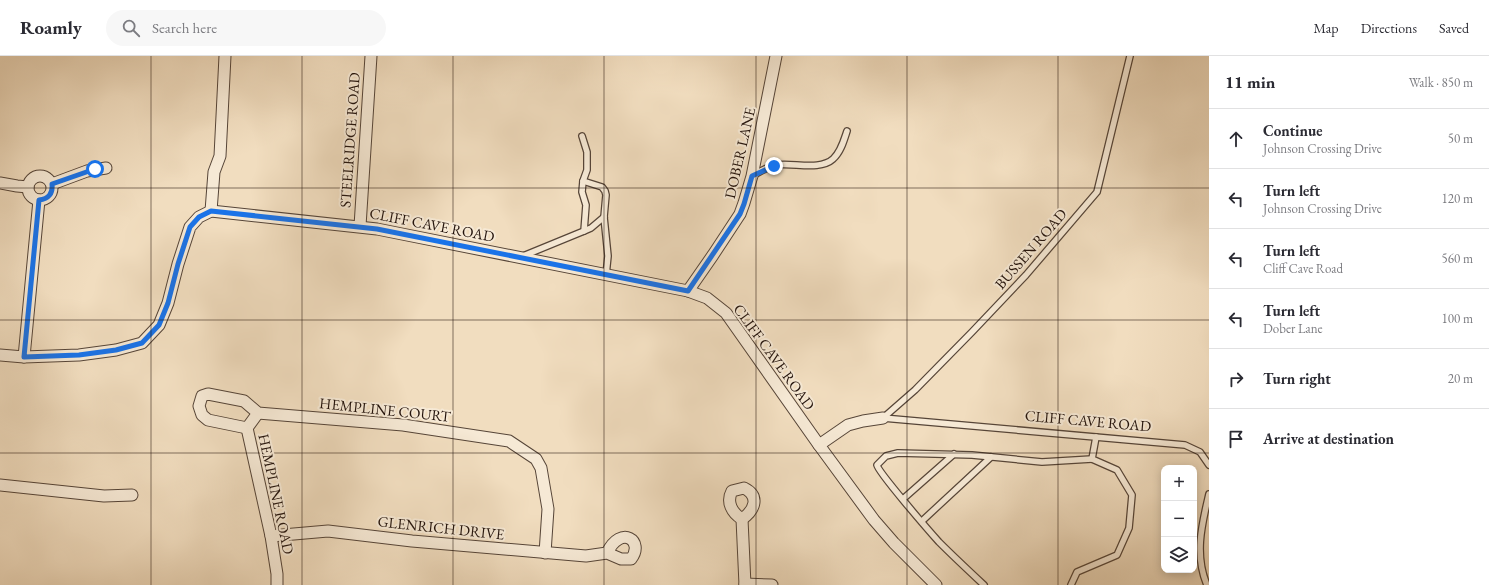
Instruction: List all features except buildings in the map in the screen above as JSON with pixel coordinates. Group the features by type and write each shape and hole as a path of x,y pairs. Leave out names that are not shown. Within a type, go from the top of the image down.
{"street":[{"path":"0,355 24,357 79,355 116,350 142,343 159,325 168,303 178,264 190,227 199,217 211,211 214,172 221,149 225,56"},
{"name":"STEELRIDGE ROAD","path":"360,226 371,56"},
{"name":"DOBER LANE","path":"688,291 740,214 744,204 752,176 776,56"},
{"path":"52,184 87,171 106,168"},
{"path":"37,176 46,177 52,184 51,193 48,197 39,200 31,196 28,187 32,178 37,176"},
{"path":"0,183 28,187"},
{"path":"24,357 39,200"},
{"name":"CLIFF CAVE ROAD","path":"211,211 360,226 688,291 707,298 726,313 874,520 894,543 936,585"},
{"path":"247,428 208,420 202,415 199,406 202,396 208,394 244,401 258,413"},
{"name":"HEMPLINE ROAD","path":"258,413 247,428 271,536 277,574 277,585"},
{"name":"HEMPLINE COURT","path":"258,413 403,425 509,441 536,459 541,468 548,509 545,553"},
{"name":"CLIFF CAVE ROAD","path":"819,445 848,425 883,418"},
{"path":"0,485 104,496 132,495"},
{"path":"742,519 745,584 772,585"},
{"name":"GLENRICH DRIVE","path":"271,536 328,531 545,553 586,556 607,553"}],"lane":[{"name":"BUSSEN ROAD","path":"883,418 915,390 1026,275 1096,192 1130,56"},
{"path":"752,176 774,166 827,163 834,158 839,151 847,131"},
{"path":"582,136 587,152 587,170 583,181 582,192 586,205 584,230"},
{"path":"583,181 602,188 605,191 604,217 608,256 606,275"},
{"path":"519,258 591,228 604,217"},
{"name":"CLIFF CAVE ROAD","path":"883,418 1185,446 1200,452 1209,465"},
{"path":"1092,459 1096,437"},
{"path":"984,585 939,541 903,499 878,468 877,465 882,460 892,454 898,453 954,454 1042,462 1092,459 1117,470 1132,495 1129,528 1117,555 1077,572 1072,585"},
{"path":"903,499 954,454"},
{"path":"922,521 991,457"},
{"path":"1207,585 1200,562 1199,544 1209,494"}],"route":[{"path":"95,169 52,184 53,188 48,197 39,200 24,357 79,355 116,350 142,343 159,325 168,303 178,264 190,227 199,217 211,211 360,226 688,291 740,214 752,176 774,166"}]}
